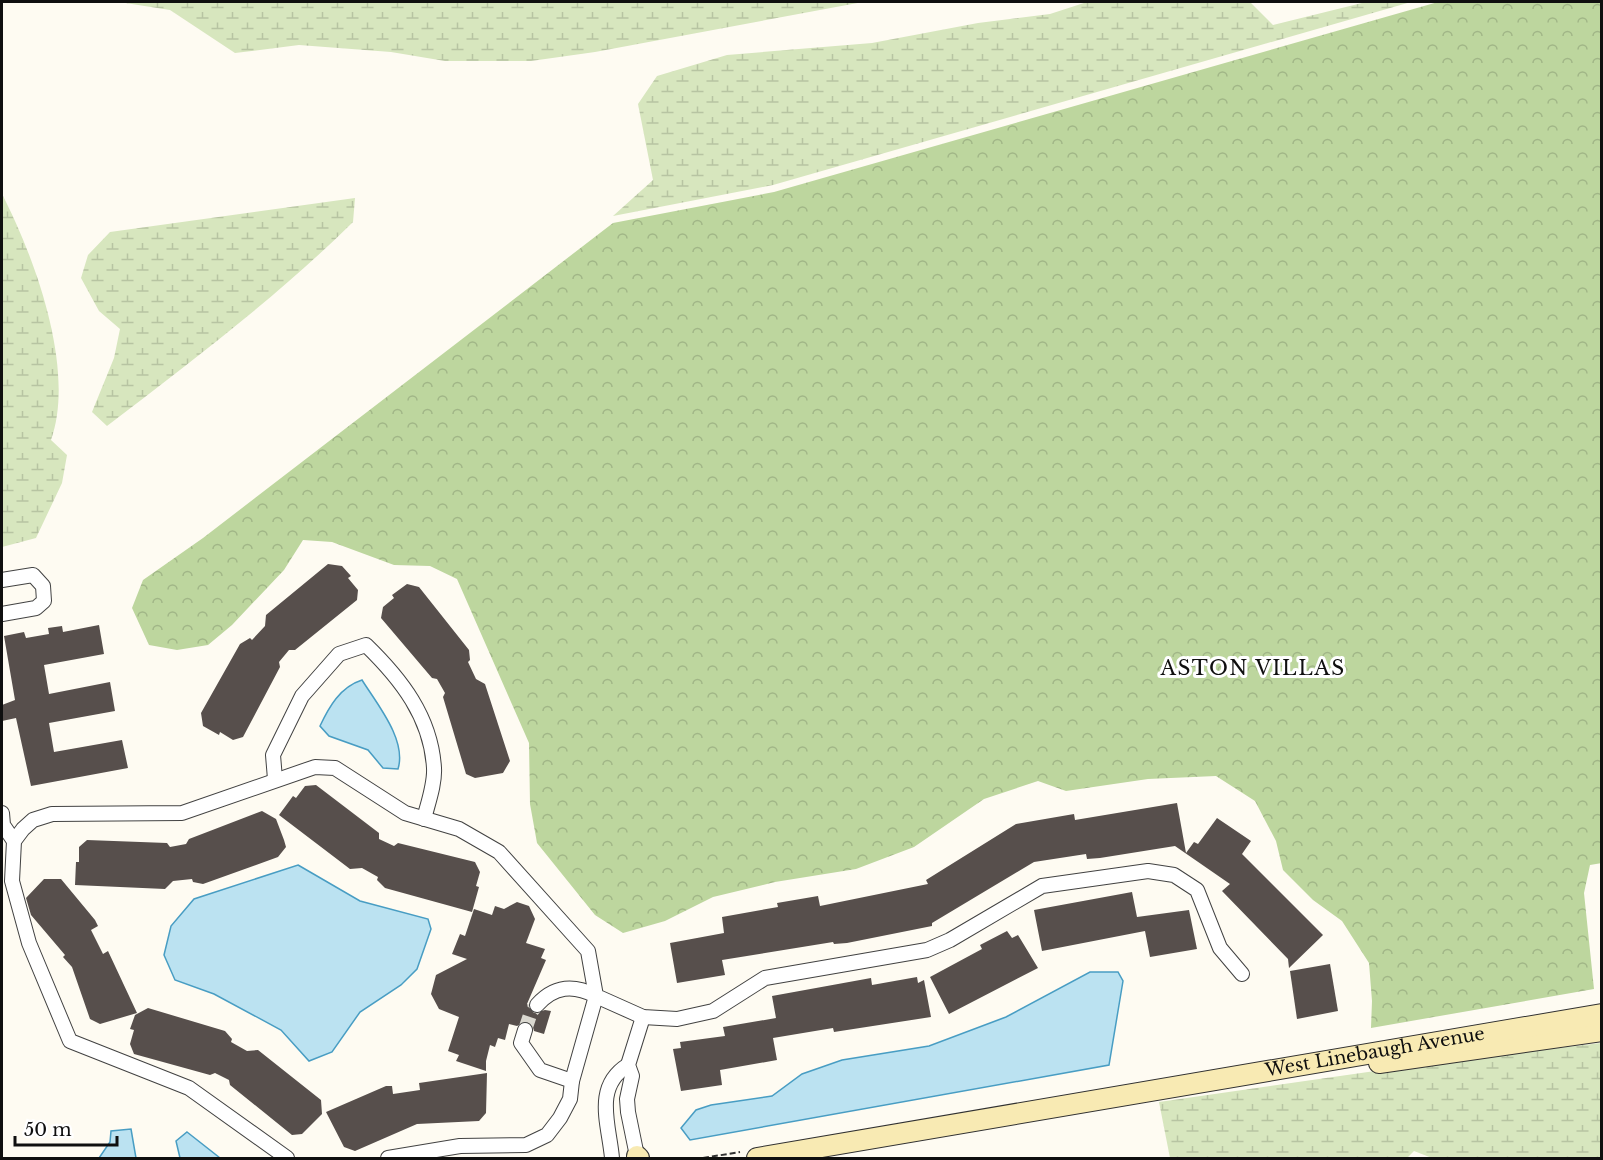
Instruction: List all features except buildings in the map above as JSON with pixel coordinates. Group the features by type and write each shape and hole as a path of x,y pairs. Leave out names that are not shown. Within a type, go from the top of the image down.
{"main road":[{"name":"West Linebaugh Avenue","path":"757,1158 1150,1093 1221,1077 1602,1014"},
{"name":"West Linebaugh Avenue","path":"1150,1093 1206,1088 1602,1031"}],"street":[{"path":"2,580 33,575 43,586 44,601 36,608 2,614"},
{"path":"275,779 273,755 302,696 339,654 366,645 393,671 414,699 428,734 434,770 424,819"},
{"path":"287,1158 189,1089 70,1041 29,943 12,881 14,841 23,829 42,816 64,813 146,815 182,813 315,767 335,768 405,813 459,828 499,852 588,951 596,996 572,1081 570,1099 560,1118 547,1135 526,1145 460,1146 388,1158"},
{"path":"2,813 3,825 14,841"},
{"path":"537,1005 546,995 559,988 582,989 643,1017 677,1019 713,1011 765,978 927,950 950,940 1042,886 1148,871 1174,875 1197,890 1220,948 1242,974"},
{"path":"612,1158 607,1090 610,1079 628,1065 643,1017"},
{"path":"525,1030 521,1043 540,1070 572,1081"},
{"path":"628,1065 632,1076 627,1099 628,1112 638,1157"}],"green space":[{"path":"119,2 863,2 595,52 531,61 445,61 391,52 299,45 235,53 170,10"},
{"path":"1087,2 1250,2 1273,25 1366,2 1411,2 773,185 613,216 653,180 638,104 657,76 727,55 872,43 978,23 1050,14"},
{"path":"1438,2 1601,2 1602,863 1590,865 1584,893 1594,989 1371,1028 1372,1001 1369,963 1342,921 1313,900 1283,870 1276,841 1255,801 1216,776 1148,779 1066,791 1038,781 984,799 914,847 856,869 775,882 713,897 665,921 623,933 595,915 537,843 530,804 529,743 457,579 430,566 394,565 332,542 303,540 284,570 232,625 208,645 177,650 149,645 132,608 143,580 203,538 613,223 774,192"},
{"path":"2,194 27,250 48,315 59,381 57,412 51,440 67,455 62,483 36,538 2,547"},
{"path":"355,198 353,222 233,328 107,426 92,412 114,358 120,329 99,311 81,278 88,255 110,232"},
{"path":"1601,1043 1601,1158 1432,1158 1414,1151 1407,1158 1170,1158 1159,1102 1438,1062"}],"water":[{"path":"362,680 395,734 400,758 398,769 383,768 368,750 329,736 320,726 331,705 341,693 347,687"},
{"path":"298,865 360,901 428,919 431,929 417,969 401,985 360,1012 332,1052 309,1061 281,1030 214,994 175,980 164,955 171,926 194,899"},
{"path":"1090,972 1118,972 1123,981 1109,1065 690,1140 681,1128 696,1110 711,1105 772,1096 802,1074 842,1060 929,1046 1006,1017"},
{"path":"131,1129 136,1158 99,1158 110,1142 111,1131"},
{"path":"187,1132 220,1158 180,1158 176,1141"}],"tunnel":[{"path":"525,1030 531,1012 537,1005"}],"district":[{"name":"ASTON VILLAS","path":"1253,668"}]}
